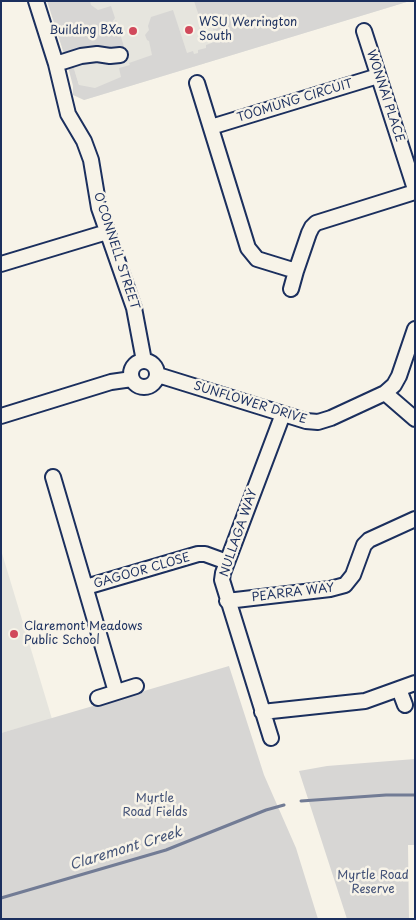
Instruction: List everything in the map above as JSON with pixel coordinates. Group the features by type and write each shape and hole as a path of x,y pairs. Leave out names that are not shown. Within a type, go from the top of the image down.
{"street":[{"name":"O'CONNELL STREET","path":"36,1 56,64 68,114 84,141 91,160 96,196 134,308 144,361"},
{"name":"WONNAI PLACE","path":"364,31 415,191"},
{"path":"56,64 81,56 120,55"},
{"name":"TOOMUNG CIRCUIT","path":"211,127 378,76"},
{"path":"197,83 252,254 264,262 296,271"},
{"path":"292,289 309,233 316,223 415,191"},
{"path":"1,264 107,232"},
{"name":"SUNFLOWER DRIVE","path":"158,375 306,422 318,422 385,393 394,385 399,376 415,329"},
{"path":"144,361 155,366 158,375 152,385 144,388 136,385 132,379 133,367 144,361"},
{"path":"1,416 111,382 132,379"},
{"path":"385,393 415,420"},
{"name":"NULLAGA WAY","path":"271,738 222,580 227,562 283,414"},
{"name":"GAGOOR CLOSE","path":"52,478 116,692"},
{"name":"PEARRA WAY","path":"228,601 345,586 353,575 364,545 369,540 415,519"},
{"name":"GAGOOR CLOSE","path":"86,587 198,554 205,554 227,562"},
{"path":"262,712 365,700 415,683"},
{"path":"98,698 136,686"},
{"path":"399,689 405,706"}],"shaded area":[{"name":"WSU Werrington South","path":"52,1 410,1 84,100"},
{"name":"Claremont Meadows Public School","path":"1,550 52,719 1,733"}],"green space":[{"path":"47,1 90,1 91,5 98,10 111,6 115,18 107,29 116,20 124,47 114,51 93,47 88,51 65,57"},
{"path":"194,1 410,1 84,100 73,95 73,86 67,63 72,62 79,85 95,88 121,77 119,68 152,55 149,41 145,35 149,30 148,26 151,17 173,10 187,53 193,51 194,54 198,53 198,50 206,48 206,45 217,41 212,26 203,28"},
{"name":"Myrtle Road Fields","path":"229,666 264,775 296,848 318,919 1,919 1,733"},
{"name":"Myrtle Road Reserve","path":"415,759 415,845 408,845 409,919 347,919 299,771 327,766"}],"waterway":[{"name":"Claremont Creek","path":"301,801 386,795 415,795"},
{"name":"Claremont Creek","path":"1,898 166,850 266,810 284,805"}],"place":[{"name":"WSU Werrington South","path":"189,30"},
{"name":"Building BXa","path":"133,31"},
{"name":"Claremont Meadows Public School","path":"14,634"}]}
